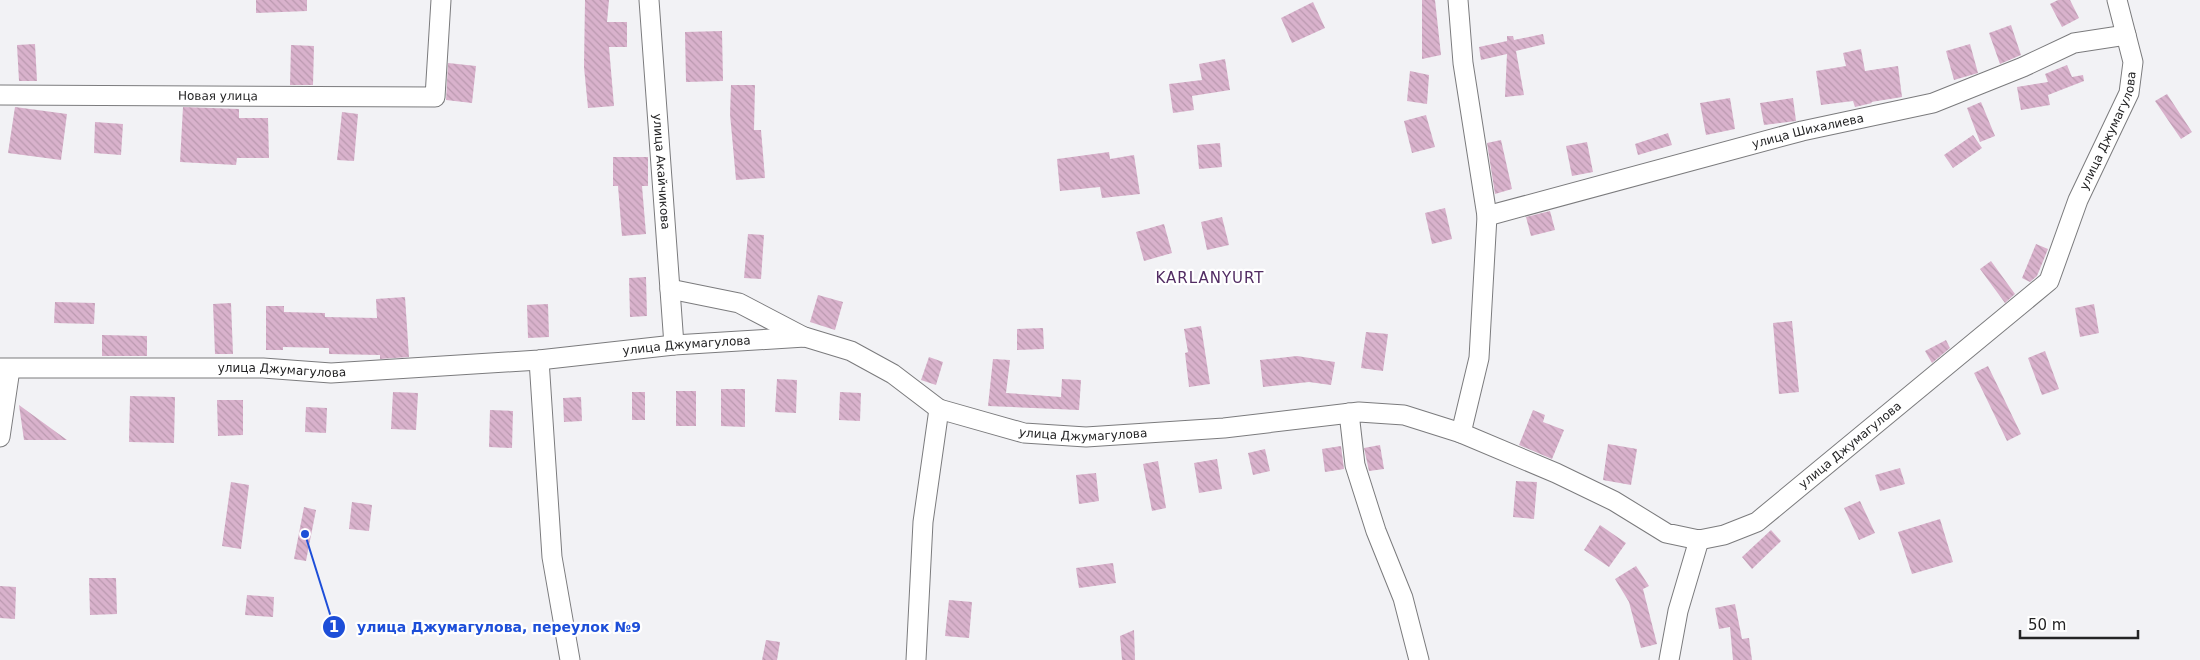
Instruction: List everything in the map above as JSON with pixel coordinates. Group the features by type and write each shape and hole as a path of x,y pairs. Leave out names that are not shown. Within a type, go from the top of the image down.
{"street":[{"name":"Новая улица","path":"0,95 435,97 441,0"},
{"name":"улица Акайчикова","path":"649,0 674,345"},
{"path":"1458,0 1462,63 1487,216 1480,358 1461,433"},
{"name":"улица Джумагулова","path":"5,368 263,368 331,373 539,360 674,345 805,338 851,351 893,374 939,409 1024,433 1086,437 1224,428 1349,413 1404,415 1461,433 1556,473 1614,501 1666,533 1699,540 1724,535 1757,522 2049,281 2078,200 2129,93 2133,62 2117,0"},
{"name":"улица Шихалиева","path":"1487,216 1802,131 1933,103 2023,67 2074,44 2126,35"},
{"path":"670,289 739,303 805,338"},
{"path":"539,360 552,557 570,660"},
{"path":"0,437 5,368"},
{"path":"916,660 923,522 939,409"},
{"path":"1349,413 1354,465 1376,531 1403,598 1419,660"},
{"path":"1669,660 1678,611 1699,540"}],"building":[{"path":"256,0 307,0 307,11 256,13"},
{"path":"585,0 609,0 607,22 627,22 627,47 609,47 614,106 588,108 584,67"},
{"path":"1422,0 1435,0 1441,55 1422,59"},
{"path":"2058,0 2070,0 2079,18 2062,27 2050,4"},
{"path":"1313,2 1325,28 1292,43 1281,18"},
{"path":"2011,25 2021,55 2000,64 1989,33"},
{"path":"722,31 723,81 686,82 685,32"},
{"path":"1543,34 1545,44 1516,51 1524,95 1505,97 1507,54 1481,60 1479,47 1507,41 1507,36 1513,36 1514,40"},
{"path":"35,44 37,81 19,81 17,45"},
{"path":"1970,44 1978,73 1954,80 1946,51"},
{"path":"291,45 314,46 313,85 290,85"},
{"path":"1861,49 1865,71 1898,66 1902,97 1871,102 1855,107 1853,101 1821,105 1816,71 1846,66 1843,53"},
{"path":"1225,59 1230,90 1192,96 1194,110 1173,113 1169,84 1202,80 1199,64"},
{"path":"448,63 476,66 472,103 446,100"},
{"path":"2067,65 2072,77 2083,75 2084,81 2048,95 2050,105 2021,110 2017,87 2048,82 2045,74"},
{"path":"1410,71 1429,75 1427,104 1407,101"},
{"path":"731,85 755,85 754,130 761,130 765,178 736,180 730,114"},
{"path":"2167,94 2192,132 2181,139 2155,101"},
{"path":"1730,98 1735,129 1706,135 1700,103"},
{"path":"1793,98 1796,121 1764,125 1760,103"},
{"path":"1981,102 1995,136 1980,142 1967,108"},
{"path":"15,107 67,114 61,160 8,153"},
{"path":"183,107 239,109 239,118 268,118 269,158 237,158 236,165 180,162"},
{"path":"342,112 358,114 354,161 337,160"},
{"path":"1426,115 1435,147 1412,153 1404,121"},
{"path":"95,122 123,124 121,155 94,153"},
{"path":"1668,133 1672,145 1638,155 1635,144"},
{"path":"1973,135 1982,148 1953,168 1944,155"},
{"path":"1501,140 1512,189 1495,194 1487,143"},
{"path":"1587,142 1593,172 1572,176 1566,146"},
{"path":"1220,143 1222,167 1199,169 1197,145"},
{"path":"1109,152 1110,159 1134,155 1140,194 1102,198 1100,187 1060,191 1057,159"},
{"path":"613,157 648,157 648,186 642,186 646,234 622,236 618,186 613,186"},
{"path":"1445,208 1452,239 1432,244 1425,213"},
{"path":"1550,211 1555,230 1531,236 1526,217"},
{"path":"1222,217 1229,245 1207,250 1201,222"},
{"path":"1164,224 1172,253 1144,261 1136,232"},
{"path":"748,234 764,235 761,279 744,278"},
{"path":"2036,244 2048,249 2037,276 2030,282 2022,278"},
{"path":"1991,261 2015,294 2005,303 1980,269"},
{"path":"646,277 647,316 630,317 629,278"},
{"path":"818,295 843,302 835,330 810,322"},
{"path":"405,297 409,357 380,359 380,355 329,354 329,348 283,347 283,350 266,350 266,306 284,306 284,312 325,313 325,317 377,318 376,299"},
{"path":"55,302 95,303 94,324 54,323"},
{"path":"231,303 233,354 215,354 213,304"},
{"path":"548,304 549,337 528,338 527,305"},
{"path":"2094,304 2099,333 2080,337 2075,308"},
{"path":"1792,321 1799,392 1779,394 1773,323"},
{"path":"1201,326 1210,384 1189,387 1185,353 1188,352 1184,329"},
{"path":"1043,328 1044,349 1017,350 1017,329"},
{"path":"1366,332 1388,334 1383,371 1361,368"},
{"path":"102,335 147,336 147,356 102,356"},
{"path":"1946,340 1950,348 1932,363 1925,351"},
{"path":"2045,351 2059,389 2042,395 2028,358"},
{"path":"1297,356 1335,362 1331,385 1309,382 1263,387 1260,360"},
{"path":"929,357 943,362 936,385 921,380"},
{"path":"993,359 1010,360 1006,393 1061,397 1062,379 1081,380 1079,410 988,406"},
{"path":"1988,366 2021,434 2007,441 1974,373"},
{"path":"777,379 797,380 796,413 775,412"},
{"path":"721,389 745,389 745,427 721,426"},
{"path":"676,391 696,391 696,426 676,426"},
{"path":"393,392 418,393 416,430 391,429"},
{"path":"632,392 645,392 645,420 632,420"},
{"path":"840,392 861,393 860,421 839,420"},
{"path":"130,396 175,397 174,443 129,442"},
{"path":"581,397 582,421 564,422 563,398"},
{"path":"217,400 243,400 243,435 218,436"},
{"path":"19,405 67,440 24,440"},
{"path":"306,407 327,408 326,433 305,432"},
{"path":"490,410 513,411 512,448 489,447"},
{"path":"1533,410 1545,415 1543,422 1564,430 1552,459 1519,445"},
{"path":"1608,444 1637,449 1631,485 1603,480"},
{"path":"1380,445 1384,469 1369,471 1364,448"},
{"path":"1341,446 1344,469 1325,472 1322,449"},
{"path":"1265,449 1270,471 1253,475 1248,453"},
{"path":"1217,459 1222,489 1199,493 1194,463"},
{"path":"1158,461 1166,508 1152,511 1143,464"},
{"path":"1900,468 1905,484 1880,491 1875,475"},
{"path":"1096,473 1099,501 1079,504 1076,475"},
{"path":"1516,481 1537,482 1534,519 1513,517"},
{"path":"231,482 249,485 241,549 222,546"},
{"path":"1860,501 1875,533 1859,540 1844,508"},
{"path":"352,502 372,505 369,531 349,529"},
{"path":"304,507 316,510 306,561 294,559"},
{"path":"1940,519 1953,562 1912,574 1898,532"},
{"path":"1600,525 1626,543 1609,567 1584,550"},
{"path":"1771,530 1781,541 1752,569 1742,557"},
{"path":"1113,563 1116,583 1079,588 1076,568"},
{"path":"1636,566 1649,586 1643,589 1657,644 1641,648 1629,602 1615,579"},
{"path":"89,578 116,578 117,614 90,615"},
{"path":"0,586 16,587 15,619 0,618"},
{"path":"247,595 274,597 273,617 245,615"},
{"path":"949,600 972,602 969,638 945,636"},
{"path":"1735,604 1742,639 1749,638 1752,660 1733,660 1730,627 1719,629 1715,608"},
{"path":"1134,630 1135,660 1122,660 1120,636"},
{"path":"766,640 780,642 777,660 762,660"}],"place":[{"name":"улица Джумагулова, переулок №9","path":"305,534"}],"district":[{"name":"KARLANYURT","path":"1210,278"}]}
